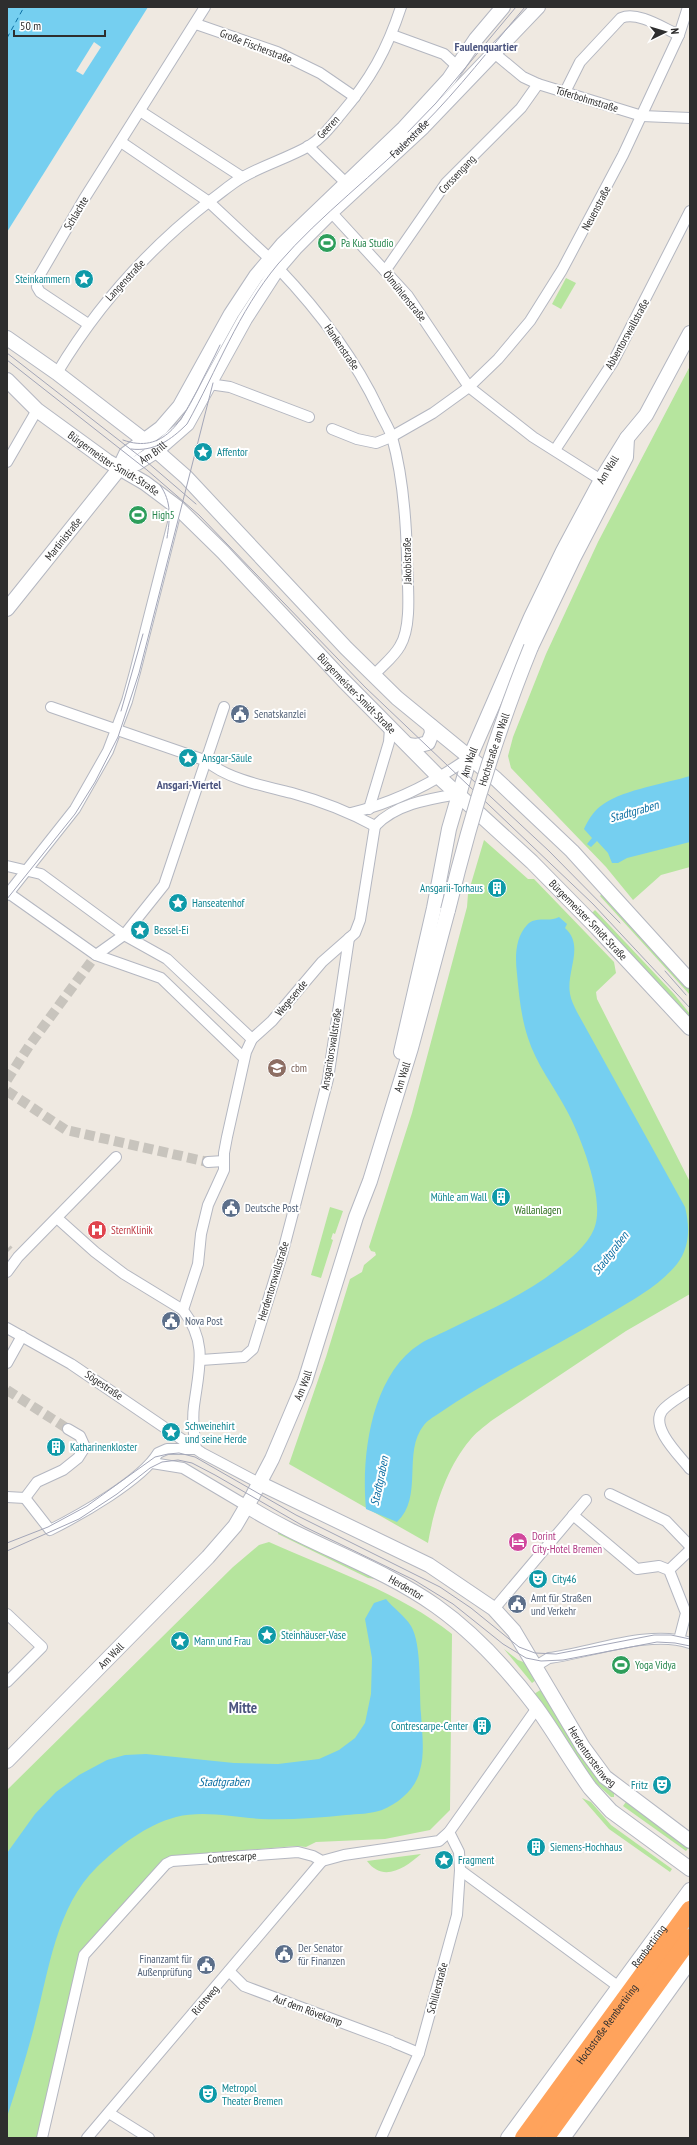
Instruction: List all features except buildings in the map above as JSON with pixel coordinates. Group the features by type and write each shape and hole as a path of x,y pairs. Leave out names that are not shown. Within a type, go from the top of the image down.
{"highway":[{"name":"Hochstraße Rembertiring","path":"545,2138 578,2078 690,1910"},
{"name":"Hochstraße Rembertiring","path":"524,2138 578,2078 690,1938"}],"main road":[{"name":"Faulenstraße","path":"274,263 346,182 404,128 458,67 476,39 503,7"},
{"name":"Faulenstraße","path":"274,263 423,127 538,7"},
{"name":"Am Brill","path":"119,469 137,463 156,451 187,424 274,263"},
{"name":"Am Brill","path":"119,469 126,454 166,423 180,406 243,294 274,263"},
{"name":"Am Wall","path":"7,1761 204,1561 235,1526 272,1459 306,1378 356,1217 368,1188 402,1078 399,1063 458,794 470,757 553,571 601,480 627,438 646,415 690,333"},
{"path":"7,338 57,373 144,440 186,477 346,648 397,698 470,757 517,798 591,870 690,980"},
{"name":"Bürgermeister-Smidt-Straße","path":"7,380 37,410 119,469 145,483 178,507 296,632 390,728 440,778 532,862 588,919 690,1028"},
{"name":"Hochstraße am Wall","path":"402,1078 426,998 488,762 531,647 574,557 626,457 627,438"},
{"name":"Martinistraße","path":"7,609 119,469"},
{"path":"408,745 416,746 428,743 432,734 431,726"},
{"path":"259,1483 429,1565 494,1609 514,1631 536,1666"},
{"name":"Herdentor","path":"247,1506 279,1526 386,1577 437,1606 486,1649 537,1708"},
{"name":"Herdentorsteinweg","path":"536,1666 583,1747 605,1777 690,1841"},
{"name":"Herdentorsteinweg","path":"537,1708 590,1788 611,1811 690,1869"},
{"path":"611,1811 624,1792"},
{"name":"Rembertiring","path":"508,2138 690,1890"},
{"path":"563,2138 690,1961"}],"street":[{"name":"Schlachte","path":"88,324 40,292 37,286 38,278 84,199 196,24 205,7"},
{"name":"Geeren","path":"210,202 242,177 308,146 323,135 372,75 392,35 401,7"},
{"name":"Neuenstraße","path":"332,429 357,439 376,443 392,437 432,413 469,387 498,359 530,321 547,297 595,211 642,116 679,35 688,7"},
{"path":"565,92 580,62 621,18 628,15 636,16 679,35"},
{"name":"Große Fischerstraße","path":"196,24 277,52 320,73 355,97"},
{"path":"392,35 444,54 458,67"},
{"name":"Töferbohmstraße","path":"494,53 523,77 538,84 642,116 690,118"},
{"name":"Corssengang","path":"386,271 446,183 521,108 538,84"},
{"path":"140,111 242,177"},
{"name":"Hankenstraße","path":"121,142 210,202 274,263 318,312 349,356 371,392 392,437"},
{"path":"308,146 346,182"},
{"name":"Langenstraße","path":"57,373 88,324 108,298 151,252 210,202"},
{"name":"Abbentorswallstraße","path":"555,450 613,362 690,211"},
{"name":"Ölmühlenstraße","path":"331,212 386,271 415,307 469,387 533,437 601,480"},
{"path":"209,384 230,387 309,416"},
{"path":"7,462 37,410"},
{"name":"Jakobistraße","path":"374,675 400,647 405,634 407,614 406,521 392,437"},
{"path":"178,507 135,672 117,729 100,768 76,809 8,893 96,955 161,978 244,1062"},
{"path":"51,707 207,761 217,769 280,792 292,793 351,813 375,826"},
{"path":"96,955 124,935 164,885 224,708"},
{"path":"369,809 389,742 390,728"},
{"path":"351,813 369,809 440,778 470,757"},
{"path":"350,938 360,920 375,826 384,816 420,801 458,794"},
{"path":"7,866 41,874 124,935 167,959 252,1039"},
{"name":"Wegesende","path":"183,1310 198,1264 201,1234 208,1205 224,1170 227,1137 244,1062 252,1039 272,1021 322,962 350,938"},
{"name":"Ansgaritorswallstraße","path":"308,1160 328,1079 350,938"},
{"path":"7,1272 18,1257 116,1157"},
{"name":"Herdentorswallstraße","path":"201,1360 244,1357 253,1349 282,1255 308,1160"},
{"path":"208,1162 224,1161"},
{"path":"57,1218 95,1252 124,1274 183,1310 193,1323 200,1341 201,1360 194,1420 196,1450"},
{"path":"9,1251 18,1257"},
{"name":"Sögestraße","path":"7,1328 71,1364 196,1450 259,1483"},
{"path":"7,1363 22,1336"},
{"path":"690,1390 662,1410 658,1420 661,1432 690,1469"},
{"path":"25,1498 37,1482 63,1470 78,1458 85,1448 80,1436 68,1429"},
{"name":"Sögestraße","path":"152,1463 158,1452 167,1449 196,1450"},
{"path":"7,1497 25,1498 50,1530 86,1511 152,1463 183,1468 247,1506"},
{"path":"610,1494 666,1521 690,1546"},
{"path":"494,1609 586,1500"},
{"path":"573,1515 637,1569 659,1566 669,1570 686,1614 679,1640"},
{"path":"669,1570 690,1550"},
{"path":"7,1614 42,1647 7,1682"},
{"path":"536,1666 549,1658 645,1640 661,1638 690,1643"},
{"path":"322,1861 344,1855 439,1841 449,1832 537,1708"},
{"name":"Schillerstraße","path":"381,2138 419,2053 457,1915 460,1870 459,1852 449,1832"},
{"name":"Contrescarpe","path":"42,2138 84,1956 166,1864 172,1861 298,1852 313,1856 322,1861"},
{"name":"Richtweg","path":"87,2138 322,1861"},
{"path":"460,1870 619,1987"},
{"name":"Auf dem Rövekamp","path":"229,1971 244,1986 419,2053"},
{"path":"109,2113 149,2138"}],"green space":[{"path":"566,278 576,283 561,309 552,304"},
{"path":"690,366 690,867 661,875 633,900 606,867 511,768 508,756 513,737 546,654 598,542"},
{"name":"Wallanlagen","path":"484,840 528,879 534,879 614,962 616,973 596,992 597,999 690,1182 690,1294 626,1331 491,1421 474,1435 462,1451 448,1475 438,1502 428,1543 289,1464 326,1357 350,1279 362,1272 364,1265 376,1255 375,1252 371,1251 369,1247 412,1113 467,907 468,894"},
{"path":"604,892 690,988 690,995 600,896"},
{"path":"595,910 674,994 690,1014 690,1020 591,914"},
{"path":"330,1207 343,1211 335,1234 333,1233 331,1239 333,1240 321,1278 311,1275"},
{"path":"280,1529 383,1580 368,1578 278,1534"},
{"path":"269,1542 388,1594 432,1619 452,1634 450,1810 430,1830 385,1839 316,1842 306,1847 296,1846 174,1856 163,1862 82,1950 37,2138 7,2138 7,1790 233,1567 259,1545"},
{"path":"504,1649 518,1660 526,1663 536,1680 532,1683"},
{"path":"542,1689 614,1792 614,1797 611,1797 589,1777 534,1694"},
{"path":"582,1798 591,1802 611,1825 672,1869 670,1872 609,1829"},
{"path":"626,1802 689,1847 686,1851 623,1806"},
{"path":"421,1854 401,1868 387,1872 373,1868 367,1861"}],"water":[{"path":"7,7 148,7 7,232"},
{"name":"Stadtgraben","path":"690,776 690,842 627,858 618,863 612,863 608,853 597,841 591,847 587,844 592,838 584,829 593,814 605,803 623,794"},
{"name":"Stadtgraben","path":"559,917 567,924 565,928 571,935 574,943 574,959 569,985 572,1001 685,1207 688,1222 687,1244 677,1264 663,1279 646,1292 480,1387 427,1422 418,1436 414,1448 410,1500 405,1512 397,1522 366,1509 365,1488 365,1465 373,1418 380,1396 390,1375 403,1358 420,1344 505,1302 544,1279 578,1252 594,1229 597,1217 597,1202 585,1152 573,1122 531,1048 521,1006 516,968 518,942 527,925 534,920 555,919"},
{"name":"Stadtgraben","path":"386,1599 411,1626 415,1634 417,1644 423,1742 422,1763 418,1777 411,1789 388,1807 369,1813 314,1818 282,1819 261,1819 207,1814 176,1817 154,1825 114,1851 83,1883 63,1920 50,1961 29,2047 7,2117 7,1853 35,1814 56,1792 79,1775 107,1760 125,1755 146,1754 234,1763 278,1764 319,1759 339,1750 355,1738 365,1723 371,1694 372,1658 365,1619 374,1603"}],"pier":[{"path":"94,42 101,47 83,75 76,71"}],"ferry route":[{"path":"7,38 24,7"}],"tunnel":[{"path":"7,1080 29,1046 96,955"},
{"path":"7,1091 66,1130 208,1162"},
{"path":"7,1390 68,1429"}],"tram line":[{"path":"408,132 436,103 516,7"},
{"path":"131,449 147,449 162,444 187,424 240,321 264,282 278,264 312,228 386,161 436,112 525,7"},
{"path":"123,440 137,443 150,443 161,439 170,432 185,412 220,345"},
{"path":"7,353 147,462 196,504"},
{"path":"7,360 147,470 199,515 365,687 593,904 690,1008"},
{"path":"7,899 75,814 95,782 118,737 139,673 213,383"},
{"path":"160,485 167,498 169,510 167,538"},
{"path":"121,711 143,634"},
{"path":"463,771 549,851 620,923"},
{"path":"665,971 686,995"},
{"path":"7,1543 48,1527 87,1506 155,1457 179,1453 195,1457 296,1515 440,1587 471,1608 519,1647 535,1653 556,1654 654,1635 671,1635 690,1639"},
{"path":"7,1551 79,1519 117,1494 150,1468 162,1462 178,1460 192,1463 305,1527 414,1580 453,1604 503,1644 526,1658 541,1661 563,1660 657,1642 690,1646"}],"place":[{"name":"Pa Kua Studio","path":"327,243"},
{"name":"Steinkammern","path":"84,279"},
{"name":"Affentor","path":"203,452"},
{"name":"High5","path":"138,515"},
{"name":"Senatskanzlei","path":"240,714"},
{"name":"Ansgar-Säule","path":"188,758"},
{"name":"Ansgarii-Torhaus","path":"497,888"},
{"name":"Hanseatenhof","path":"178,903"},
{"name":"Bessel-Ei","path":"140,930"},
{"name":"cbm","path":"277,1068"},
{"name":"Mühle am Wall","path":"501,1197"},
{"name":"Deutsche Post","path":"231,1208"},
{"name":"SternKlinik","path":"97,1230"},
{"name":"Nova Post","path":"171,1321"},
{"name":"Schweinehirt und seine Herde","path":"171,1432"},
{"name":"Katharinenkloster","path":"56,1447"},
{"name":"Dorint City-Hotel Bremen","path":"518,1542"},
{"name":"City46","path":"538,1579"},
{"name":"Amt für Straßen und Verkehr","path":"517,1604"},
{"name":"Steinhäuser-Vase","path":"267,1635"},
{"name":"Mann und Frau","path":"180,1641"},
{"name":"Yoga Vidya","path":"621,1665"},
{"name":"Contrescarpe-Center","path":"482,1726"},
{"name":"Fritz","path":"662,1785"},
{"name":"Siemens-Hochhaus","path":"536,1847"},
{"name":"Fragment","path":"444,1860"},
{"name":"Der Senator für Finanzen","path":"284,1954"},
{"name":"Finanzamt für Außenprüfung","path":"206,1965"},
{"name":"Metropol Theater Bremen","path":"208,2094"}],"district":[{"name":"Faulenquartier","path":"486,46"},
{"name":"Ansgari-Viertel","path":"189,784"},
{"name":"Mitte","path":"243,1707"}]}
